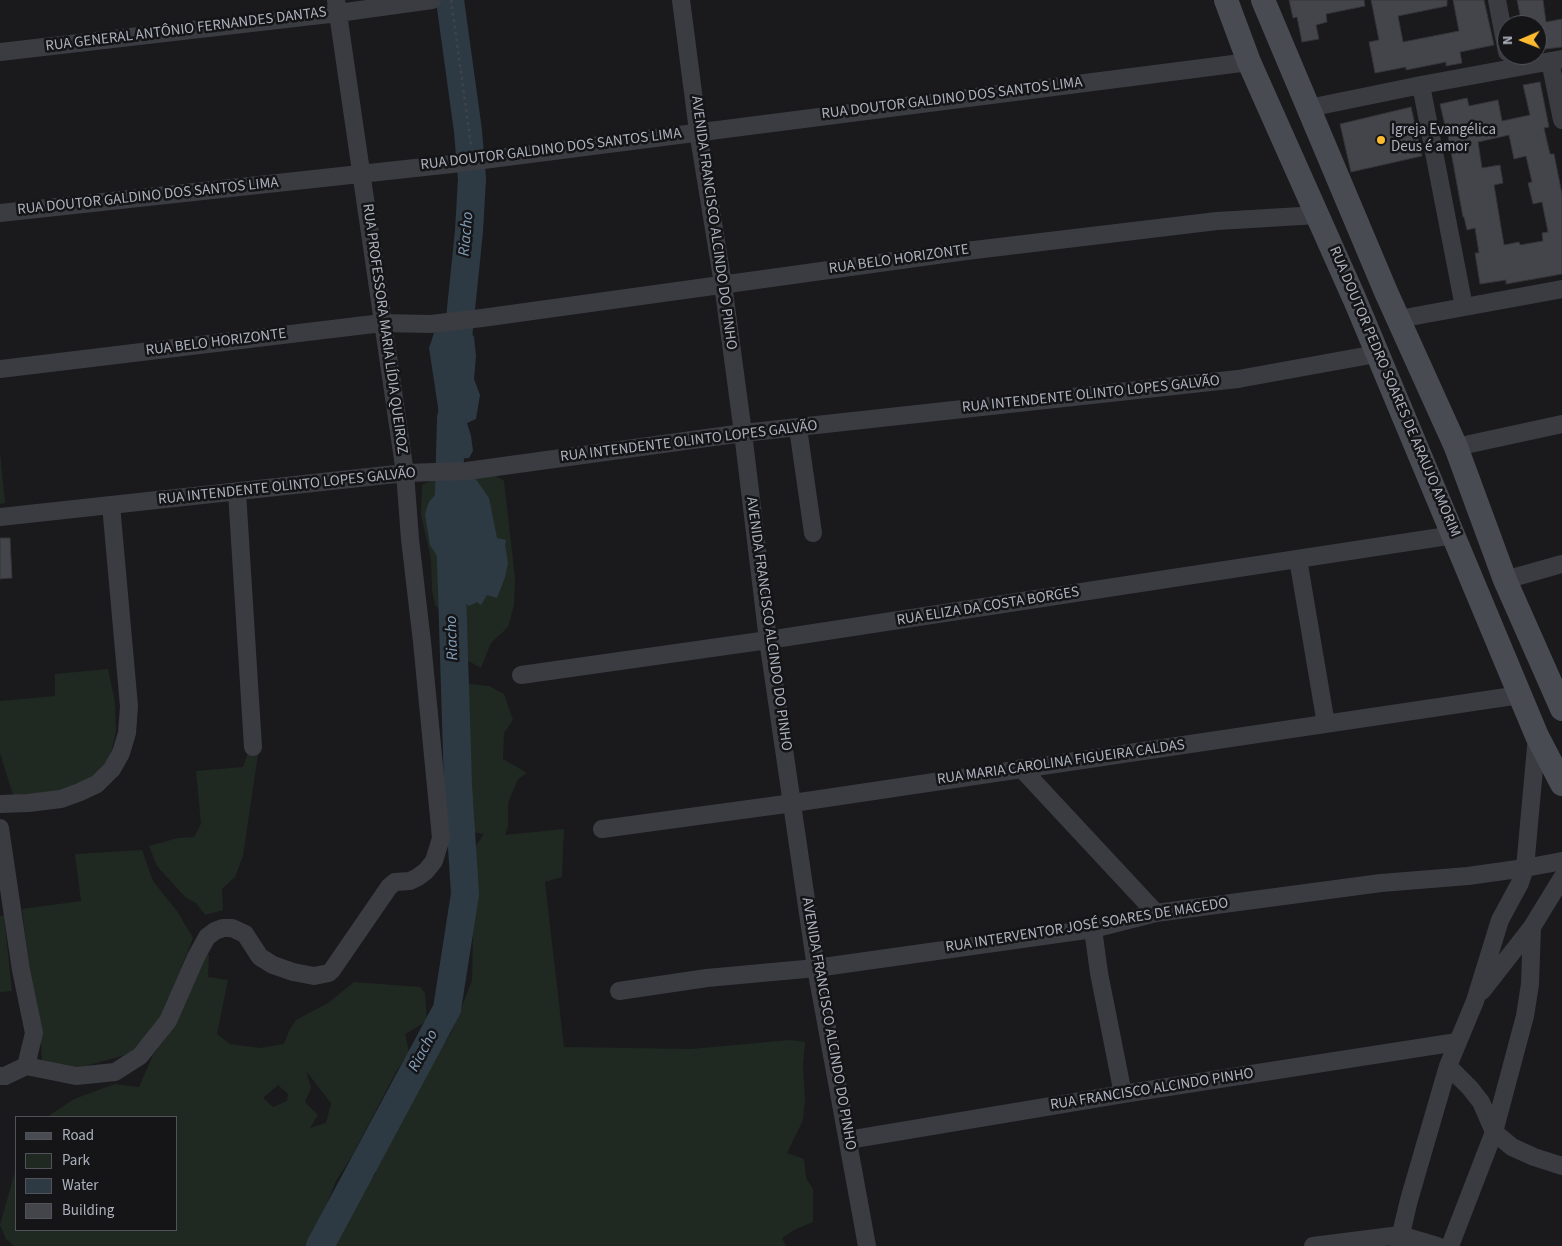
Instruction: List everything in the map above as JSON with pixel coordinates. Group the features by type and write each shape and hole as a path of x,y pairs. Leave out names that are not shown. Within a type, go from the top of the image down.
{"street":[{"name":"RUA GENERAL ANTÔNIO FERNANDES DANTAS","path":"0,52 337,6 432,0"},
{"name":"AVENIDA FRANCISCO ALCINDO DO PINHO","path":"681,0 698,131 743,432 768,640 816,968 867,1246"},
{"name":"RUA DOUTOR PEDRO SOARES DE ARAUJO AMORIM","path":"1226,0 1249,62 1355,300 1537,736 1562,784"},
{"path":"1263,0 1386,292 1456,447 1505,580 1562,709"},
{"path":"1497,0 1500,15"},
{"name":"RUA PROFESSORA MARIA LÍDIA QUEIROZ","path":"26,1066 76,1076 115,1072 140,1056 168,1021 196,957 207,937 223,928 232,928 245,934 260,957 273,965 293,972 314,976 328,973 332,970 389,886 395,882 410,881 426,871 434,861 441,838 405,474 337,6"},
{"path":"1556,60 1562,120"},
{"name":"RUA DOUTOR GALDINO DOS SANTOS LIMA","path":"0,213 452,164 698,131 1249,62"},
{"path":"1309,108 1421,85 1497,62"},
{"path":"1421,85 1464,307"},
{"name":"RUA BELO HORIZONTE","path":"0,369 382,323 431,324 482,318 956,253 1208,222 1318,215"},
{"path":"1398,319 1562,290"},
{"path":"1355,300 1386,292"},
{"name":"RUA INTENDENTE OLINTO LOPES GALVÃO","path":"0,517 405,474 467,471 743,432 798,428 1238,379 1376,354"},
{"path":"1456,447 1562,424"},
{"path":"798,428 813,532"},
{"path":"236,492 253,747"},
{"path":"0,804 61,799 80,792 97,784 112,769 121,753 127,733 129,706 111,505"},
{"name":"RUA ELIZA DA COSTA BORGES","path":"521,675 768,640 1454,535"},
{"path":"1298,559 1326,724"},
{"path":"1505,580 1562,564"},
{"name":"RUA MARIA CAROLINA FIGUEIRA CALDAS","path":"602,829 793,803 1520,695"},
{"path":"1399,1241 1448,1066 1475,1001 1500,920 1520,883 1525,868 1537,736"},
{"path":"1021,768 1156,913"},
{"path":"0,828 21,970 34,1033 26,1066 2,1078"},
{"name":"RUA INTERVENTOR JOSÉ SOARES DE MACEDO","path":"619,991 707,978 816,968 1093,929 1156,913 1381,884 1468,876 1562,861"},
{"path":"1475,1001 1532,926 1562,878"},
{"path":"1450,1246 1494,1132 1525,1016 1530,984 1532,926"},
{"path":"1093,929 1099,973 1123,1094"},
{"name":"RUA FRANCISCO ALCINDO PINHO","path":"848,1140 1123,1094 1457,1042"},
{"path":"1448,1066 1481,1102 1494,1132 1512,1147 1534,1157 1562,1166"},
{"path":"1313,1246 1399,1241 1438,1246"}],"path":[{"path":"452,0 478,160"}],"green space":[{"path":"0,452 5,503 0,504"},
{"path":"489,472 504,481 515,578 514,605 508,627 491,643 481,668 465,659 462,630 435,605 432,590 431,559 421,515 422,485 436,479"},
{"path":"108,669 115,702 116,731 110,757 102,773 79,787 26,797 13,795 0,753 0,701 55,696 55,674"},
{"path":"469,684 489,686 504,694 513,720 504,733 503,759 527,773 518,779 508,803 508,827 505,835 564,829 562,877 545,882 564,1047 691,1049 790,1040 805,1042 803,1120 787,1153 804,1159 806,1178 813,1189 813,1222 794,1230 782,1238 786,1246 329,1246 358,1189 375,1175 378,1159 402,1113 452,1031 472,981 475,847 484,834 453,829 442,692"},
{"path":"248,753 258,754 243,856 235,877 222,889 223,910 205,915 196,903 185,897 157,866 149,846 178,838 194,837 201,824 196,771 243,767"},
{"path":"142,850 153,881 177,911 193,938 160,1022 129,1054 85,1066 65,1068 42,1061 40,1023 33,995 22,909 81,901 75,854"},
{"path":"0,916 4,916 12,991 0,992"},
{"path":"209,954 208,977 228,980 217,1034 230,1044 260,1048 284,1044 296,1020 328,1003 354,982 420,987 425,993 427,1021 405,1034 409,1052 396,1072 352,1156 336,1181 319,1223 307,1246 14,1246 6,1239 0,1225 15,1172 15,1231 178,1231 178,1116 48,1116 74,1099 115,1084 139,1087 153,1055 171,1031 202,960","holes":["306,1071 331,1103 326,1123 310,1128 318,1115 305,1102 311,1088","278,1085 288,1094 287,1101 273,1107 263,1098"]}],"water":[{"path":"452,328 467,328 474,337 476,356 474,379 480,395 476,419 467,423 473,451 469,458 458,459 446,456 440,444 438,407 429,348 434,333"},
{"path":"475,478 489,498 497,538 506,540 508,563 497,598 487,595 481,605 477,602 469,606 456,595 444,571 444,562 438,562 436,554 430,545 425,514 429,502 440,489 458,481"}],"building":[{"path":"1289,0 1364,0 1365,6 1326,14 1327,22 1316,25 1319,39 1302,42 1297,17 1293,18"},
{"path":"1371,0 1447,0 1447,6 1398,16 1403,42 1459,31 1453,0 1484,0 1494,45 1460,52 1462,63 1446,66 1446,62 1406,70 1406,67 1375,73 1369,42 1379,40"},
{"path":"1517,0 1543,0 1545,15 1520,15"},
{"path":"1562,19 1562,47 1547,49 1547,22"},
{"path":"1540,82 1549,127 1544,128 1550,154 1554,154 1562,194 1562,274 1506,284 1506,280 1480,284 1475,253 1479,253 1475,228 1467,230 1463,217 1447,130 1440,104 1467,98 1469,106 1498,100 1502,121 1530,115 1523,85","holes":["1509,135 1514,159 1526,156 1532,182 1528,183 1533,204 1542,202 1548,232 1542,233 1543,241 1520,245 1519,242 1504,245 1494,185 1503,183 1500,165 1482,168 1478,142"]},
{"name":"Igreja Evangélica Deus é amor","path":"1411,107 1422,156 1351,172 1340,124"},
{"path":"0,538 10,538 12,578 0,579"}],"waterway":[{"name":"Riacho","path":"450,0 468,131 472,179 469,231 457,348"},
{"name":"Riacho","path":"320,1246 447,1009 465,894 458,785 449,495 451,418"}],"place":[{"name":"Igreja Evangélica Deus é amor","path":"1381,140"}]}
